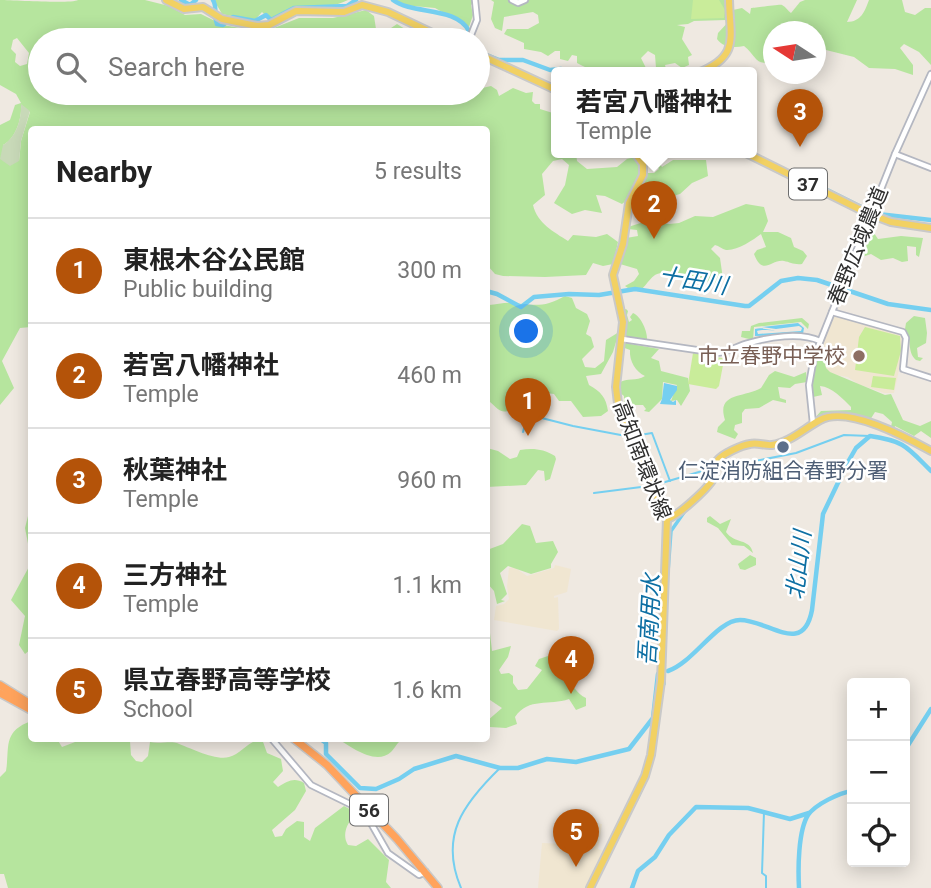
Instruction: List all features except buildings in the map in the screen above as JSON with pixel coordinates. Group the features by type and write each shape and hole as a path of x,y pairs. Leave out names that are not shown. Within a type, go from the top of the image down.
{"highway":[{"path":"0,685 28,705"},
{"path":"0,693 28,706"},
{"name":"56","path":"298,742 327,765 440,888"},
{"name":"56","path":"305,742 338,772 425,865 440,888"}],"main road":[{"path":"166,0 184,9 203,7 230,20 263,26 296,11 344,12 362,5 388,12 422,28"},
{"path":"711,67 720,63 728,51 729,0"},
{"path":"490,60 551,88"},
{"name":"高知南環状線","path":"590,888 643,783 651,755 661,681 667,519 617,402 623,322 613,274 622,250 629,205 644,170 638,158"},
{"name":"37","path":"756,158 871,214 891,222 931,228"},
{"path":"667,519 680,513 700,494 714,477 716,463 720,458 747,444 779,443 827,417 856,418 900,433 931,451"}],"street":[{"path":"474,28 477,20 475,0"},
{"path":"512,0 517,3 525,0"},
{"name":"春野広域農道","path":"813,424 809,378 820,341 895,154 931,74"},
{"path":"895,154 931,168"},
{"path":"832,312 903,332 906,338 903,369 931,378"},
{"path":"622,339 717,353 728,352 751,342 797,336 820,341"},
{"path":"274,742 311,785 364,811 385,849 396,861 419,875 426,872"}],"shaded area":[{"name":"市立春野中学校","path":"835,315 902,334 904,339 894,393 884,393 858,384 848,377 824,373 814,361"},
{"path":"555,565 571,569 567,592 554,596 558,597 557,631 494,620 496,606 509,599 509,568 514,567 527,576 554,568"},
{"path":"570,819 602,824 598,849 605,851 588,888 538,888 542,843 565,844"}],"green space":[{"path":"0,0 145,0 169,6 185,15 201,14 223,25 241,28 28,28 28,52 17,38 13,40 11,49 16,54 15,62 20,66 27,64 28,58 28,105 490,105 490,86 497,90 499,96 513,88 526,93 533,92 532,101 540,104 540,109 551,112 551,158 577,158 587,169 617,167 627,159 636,158 639,169 631,195 622,204 596,195 602,213 585,210 572,214 554,203 565,185 569,165 562,159 553,161 542,174 545,195 533,205 538,217 568,241 573,235 596,237 607,234 618,242 613,264 603,266 593,263 586,275 503,276 495,274 490,268 490,126 28,126 28,327 20,328 2,361 14,388 0,405 0,125 10,120 15,105 21,103 16,94 0,85","holes":["21,105 30,112 21,141 19,161 3,145 8,142 17,127"]},
{"path":"214,0 348,0 328,6 291,10 270,20 262,12 254,21 222,14"},
{"path":"396,0 476,0 471,5 473,15 469,27 435,8 403,5"},
{"path":"491,0 725,0 726,20 694,21 677,25 685,27 682,39 692,55 688,57 689,65 684,67 675,63 656,67 655,55 648,51 641,58 646,67 585,67 577,63 577,56 572,55 568,61 560,59 560,51 548,56 524,49 524,43 504,34 507,29 528,29 539,23 538,15 533,12 504,17 502,31 495,28 491,19 494,2"},
{"path":"693,0 719,0 725,10 724,18 691,19"},
{"path":"857,0 847,22 859,18 869,0 902,0 905,12 915,15 925,8 931,8 931,65 919,52 904,44 900,48 913,65 913,75 895,69 869,68 854,57 826,50 826,21 763,21 763,63 744,46 729,47 717,39 718,33 731,19 730,3 733,1 733,10 742,8 750,14 751,8 780,5 791,13 800,2"},
{"path":"366,10 374,16 376,28 274,28 299,18 333,18"},
{"path":"21,104 30,111 21,141 19,161 10,166 0,159 3,145 8,142 17,127"},
{"path":"673,160 706,160 708,176 692,183 680,194 646,203 638,202 636,195 645,173 654,173 659,169 656,164 662,167"},
{"path":"746,204 764,207 768,221 763,232 778,232 791,238 794,247 807,256 802,264 779,261 761,265 754,254 766,247 761,234 735,249 726,250 715,245 711,249 720,258 723,279 717,284 694,278 678,278 667,271 655,275 639,290 631,290 625,286 639,274 637,269 620,264 626,238 638,236 637,230 628,227 647,221 669,224 695,216 713,217"},
{"path":"867,230 872,230 878,239 901,236 923,238 919,257 916,255 916,247 907,246 908,261 902,262 893,258 881,260 871,254 865,256 859,249"},
{"path":"565,296 572,298 576,308 587,314 590,321 586,334 591,337 594,347 582,359 585,367 595,368 604,361 606,340 619,332 613,352 601,374 586,376 589,385 604,398 608,411 601,416 583,417 571,401 559,401 554,394 546,393 545,406 524,406 506,411 500,410 490,402 490,305 539,305"},
{"path":"626,309 629,322 633,313 641,321 647,341 625,337 623,310"},
{"path":"914,316 925,318 927,333 926,343 917,348 918,357 923,358 920,361 911,353 905,329 906,323"},
{"path":"802,318 809,324 808,329 801,322 754,327 753,340 741,337 742,331 750,331 751,326 759,323"},
{"path":"865,327 900,336 901,351 894,376 855,370 859,337"},
{"path":"625,343 659,349 651,358 659,361 661,371 688,378 690,391 681,406 677,400 671,401 677,385 663,382 662,399 649,412 644,411 646,409 643,405 624,405 619,383 645,376 634,366 630,350 622,347"},
{"path":"693,353 724,360 716,389 688,384"},
{"path":"816,356 824,358 826,368 830,372 885,395 891,394 903,420 920,426 931,421 931,438 921,431 914,436 895,426 894,429 891,427 892,422 883,414 875,412 870,420 842,414 814,419 821,411 851,410 833,391 824,387 820,386 822,395 813,397 810,385"},
{"path":"775,371 794,377 806,372 807,382 795,384 790,388 778,387 780,398 786,400 786,403 773,400 759,408 745,409 742,423 735,425 734,430 738,434 735,439 717,432 725,420 723,411 728,400 761,388"},
{"path":"873,376 896,378 894,390 871,387"},
{"path":"490,449 510,459 517,457 520,450 530,449 555,456 550,479 545,481 544,471 538,470 526,485 490,487"},
{"path":"28,516 28,544 25,528"},
{"path":"710,516 720,524 731,519 726,532 749,545 753,553 744,546 732,545 718,528 707,522"},
{"path":"522,524 530,526 536,543 553,541 558,552 551,568 531,574 508,566 500,573 507,594 501,600 505,601 497,604 490,586 490,549 503,544"},
{"path":"750,555 756,558 756,565 745,570 740,569 738,564"},
{"path":"28,569 28,652 25,654 19,645 25,616 11,600"},
{"path":"490,633 492,651 511,646 508,657 499,670 501,674 509,673 513,676 513,683 518,690 527,689 542,670 535,666 539,659 548,656 559,663 559,671 564,681 586,698 586,706 576,710 569,699 533,704 515,717 517,724 506,728 490,727 490,718 502,708 490,700"},
{"path":"28,722 28,742 59,742 62,747 75,742 130,742 131,755 136,761 142,762 148,756 150,742 177,743 224,758 253,742 263,742 267,753 281,759 283,771 273,782 278,787 297,780 304,783 306,791 295,810 272,830 275,837 282,836 286,829 297,821 304,822 304,837 310,841 315,828 344,806 357,813 346,828 348,845 356,846 368,839 389,860 386,882 391,888 8,888 4,874 0,874 0,777 6,771 11,735"},
{"path":"343,742 399,742 385,756 371,756"}],"water":[{"path":"798,323 804,328 803,334 755,336 755,329 758,328 775,330 759,330 758,334 801,331 799,326 776,329 762,327"},
{"path":"664,383 677,386 670,400 676,400 676,405 660,404"}],"waterway":[{"path":"181,0 190,5 196,0"},
{"path":"213,0 217,24 223,25 233,17 255,21 266,15 271,20 294,8 347,6 356,0"},
{"path":"393,0 411,8 445,14 463,23 467,28"},
{"path":"490,56 499,60 523,60 551,70"},
{"path":"809,181 863,208"},
{"path":"878,214 931,220"},
{"name":"十田川","path":"490,292 521,307 534,297 599,295 635,289 749,306 781,281 798,278 817,280 888,304 931,310"},
{"path":"523,432 530,415 626,436"},
{"path":"634,436 652,433 670,481"},
{"path":"719,468 796,453 844,435 870,436"},
{"name":"北山川","path":"668,671 687,660 731,622 751,621 793,634 808,624 823,514 856,448 870,436 905,446 931,471"},
{"path":"655,485 709,469"},
{"path":"594,493 649,486"},
{"name":"吾南用水","path":"668,572 671,531 685,511"},
{"name":"吾南用水","path":"664,663 664,684"},
{"name":"北山川","path":"325,742 326,754 360,788 376,789 414,769 456,756 500,768 518,768 547,759 576,762 629,749 653,718 658,674"},
{"path":"910,742 931,709"},
{"path":"461,888 453,852 458,822 475,795 500,768"},
{"name":"吾南用水","path":"637,799 647,777"},
{"path":"799,888 800,840 808,815 828,800 847,792"},
{"path":"632,888 638,871 655,857 669,835 696,807 748,808 790,819 809,813"},
{"path":"764,812 762,873 766,876 766,888"}],"place":[{"name":"秋葉神社","path":"800,147"},
{"name":"若宮八幡神社","path":"654,239"},
{"name":"市立春野中学校","path":"859,356"},
{"name":"東根木谷公民館","path":"528,436"},
{"name":"仁淀消防組合春野分署","path":"783,447"},
{"name":"三方神社","path":"571,694"},
{"name":"県立春野高等学校","path":"576,867"}]}
